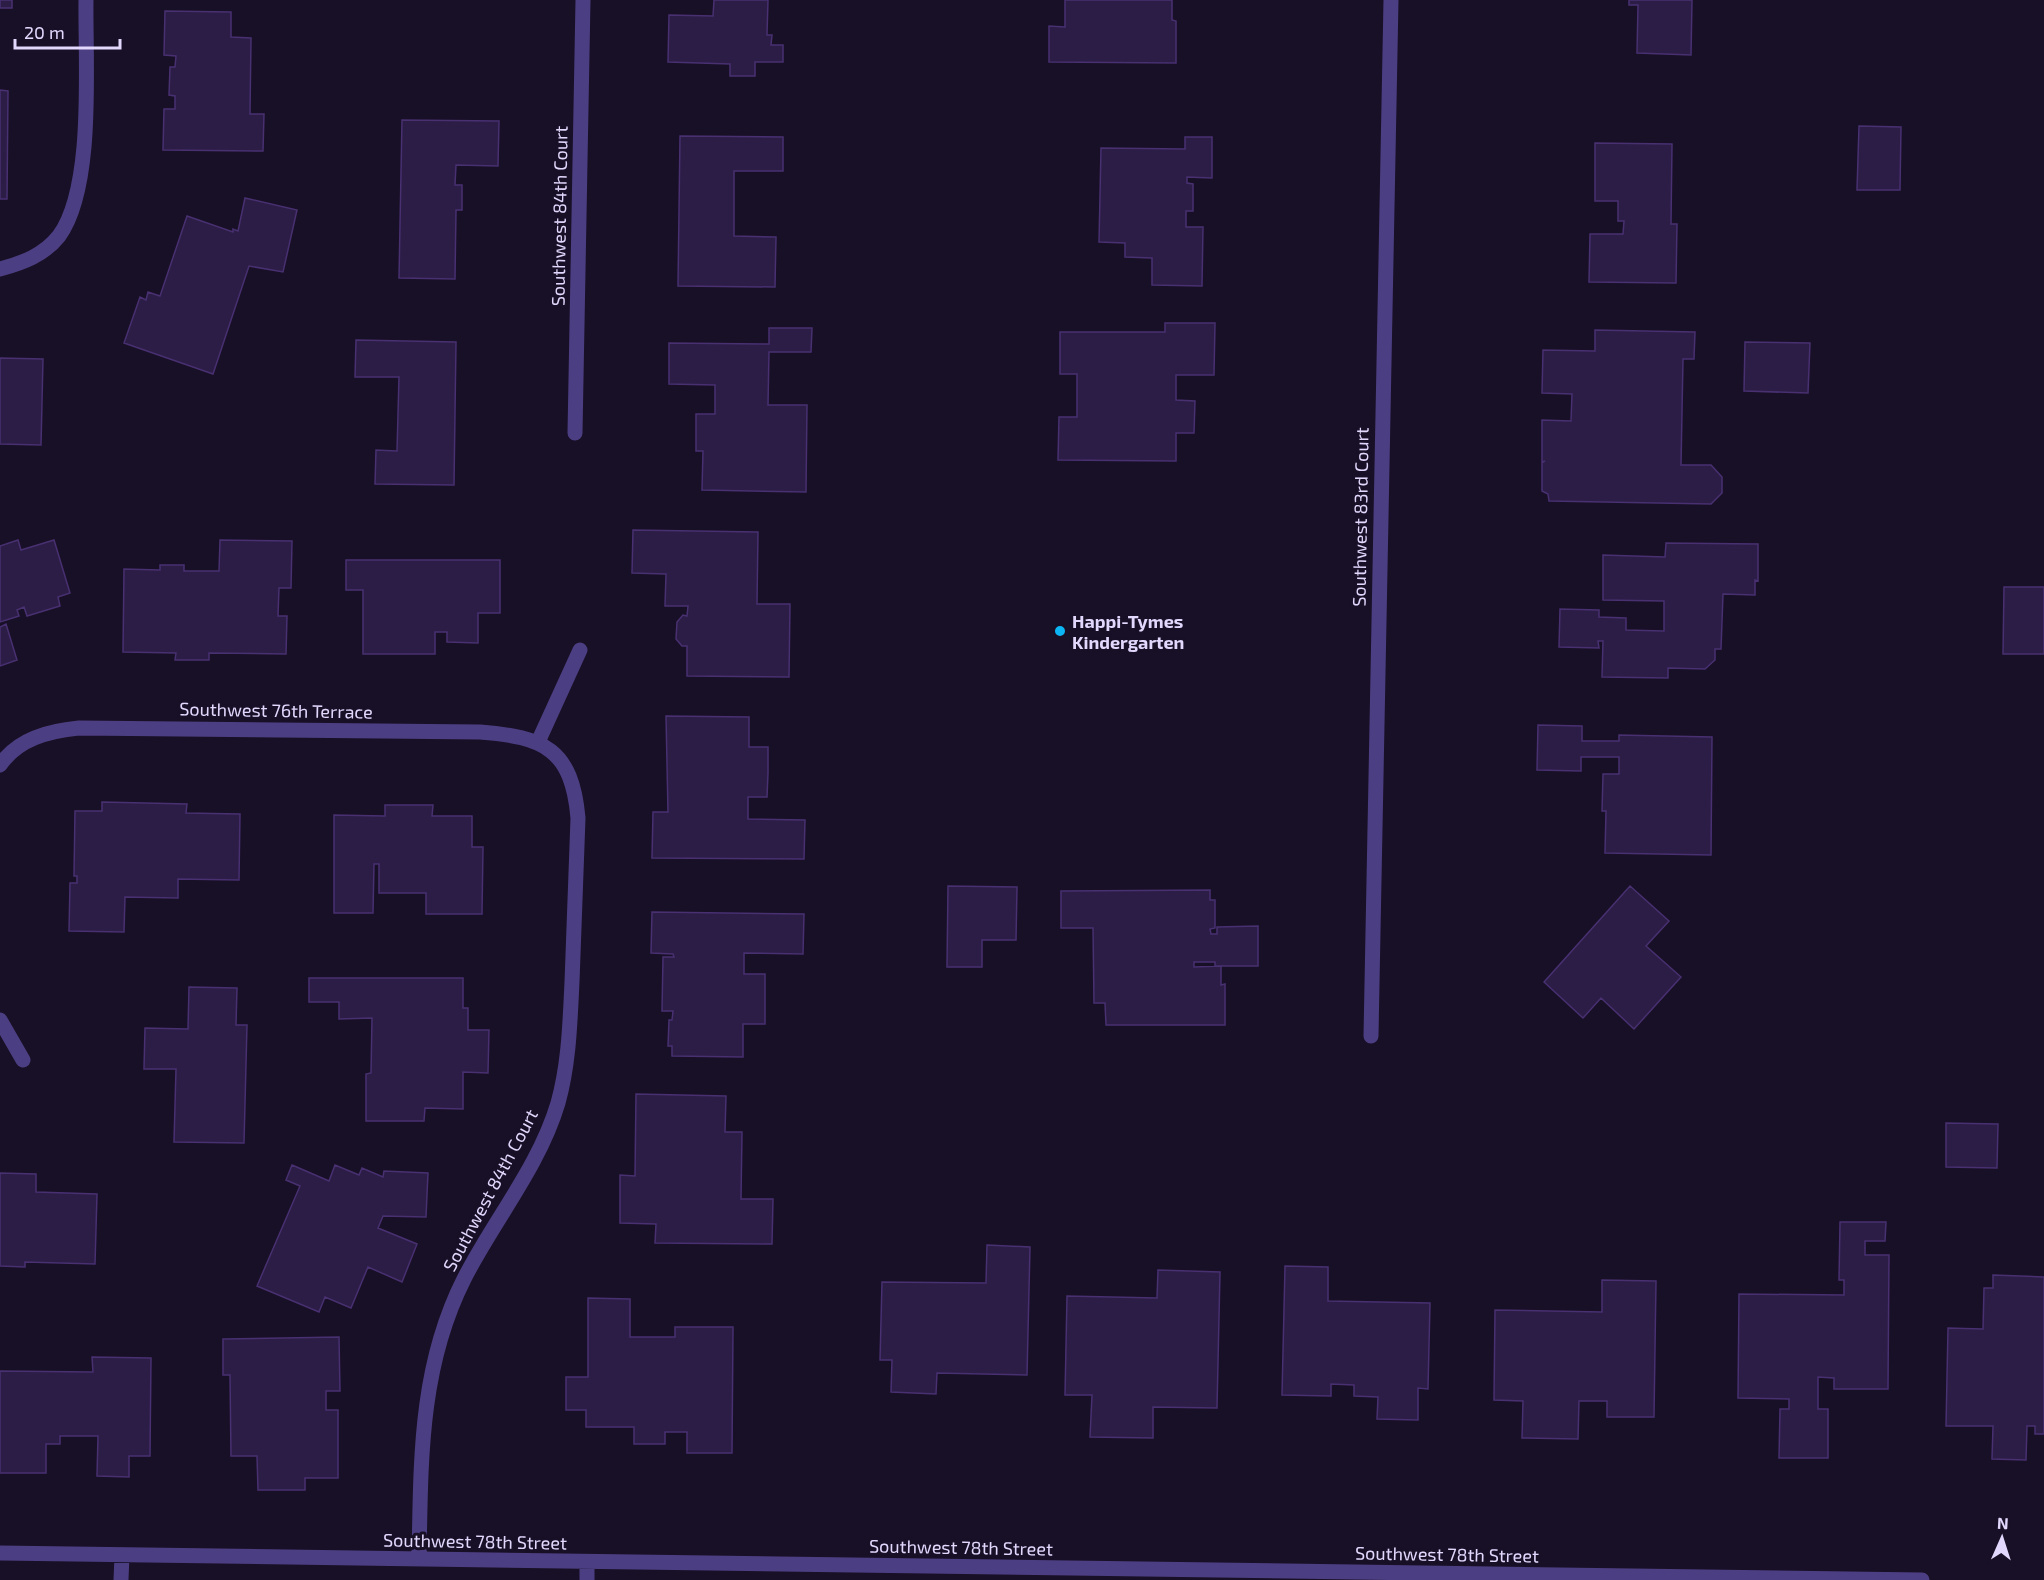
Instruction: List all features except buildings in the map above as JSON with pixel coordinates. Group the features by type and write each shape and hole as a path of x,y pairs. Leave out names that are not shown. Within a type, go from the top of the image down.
{"street":[{"path":"0,270 33,258 59,235 71,213 82,169 86,0"},
{"name":"Southwest 84th Court","path":"575,433 583,0"},
{"name":"Southwest 83rd Court","path":"1371,1036 1391,0"},
{"path":"538,742 580,650"},
{"name":"Southwest 76th Terrace","path":"0,765 16,747 47,734 95,728 480,732 526,737 538,742"},
{"name":"Southwest 84th Court","path":"419,1558 423,1422 434,1357 464,1278 535,1156 553,1117 561,1092 569,1044 577,804 573,788 559,760 538,742"},
{"path":"0,1020 23,1060"},
{"name":"Southwest 78th Street","path":"0,1553 419,1558 587,1563 1131,1568 1308,1576 1922,1580"},
{"path":"121,1580 122,1555"},
{"path":"587,1563 587,1580"}],"place":[{"name":"Happi-Tymes Kindergarten","path":"1060,631"}]}
